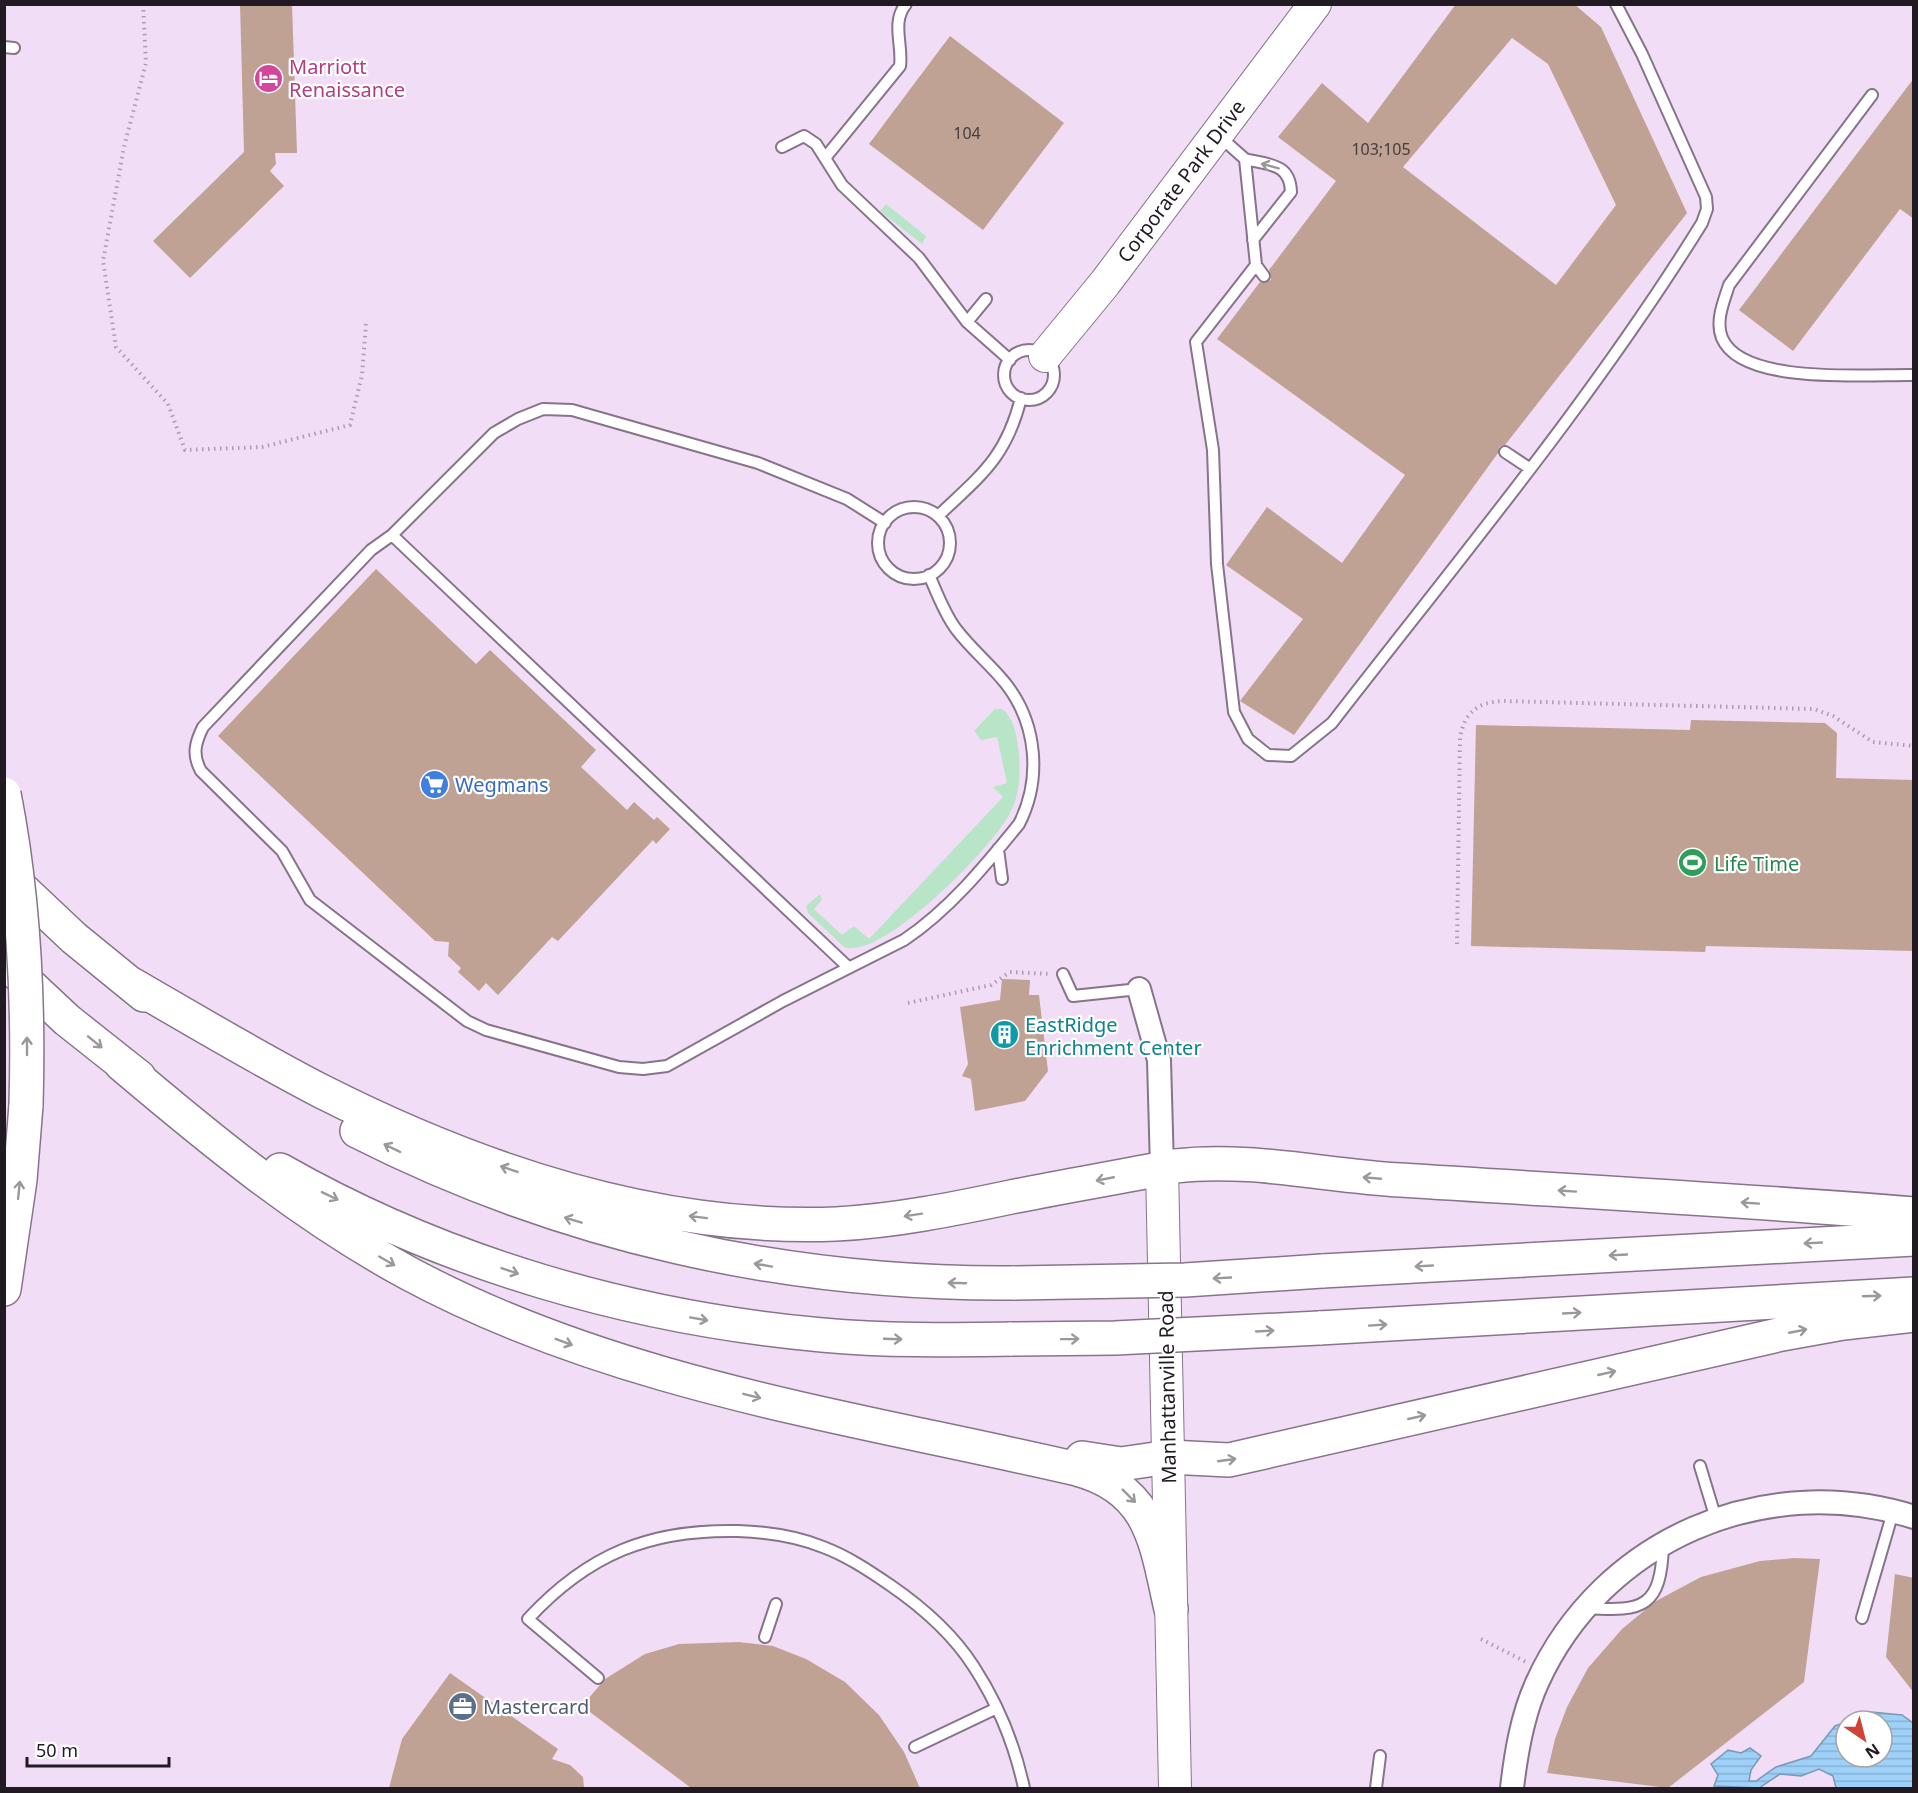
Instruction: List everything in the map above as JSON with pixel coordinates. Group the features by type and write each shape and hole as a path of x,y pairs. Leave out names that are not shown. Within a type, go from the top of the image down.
{"highway":[{"path":"4,794 23,939 27,1007 26,1105 16,1215 4,1289"},
{"path":"4,872 74,938 128,982 238,1062 327,1115 430,1166 547,1211 645,1240 780,1268 882,1279 1015,1283 1174,1280 1914,1239"},
{"path":"4,961 68,1020 224,1151 278,1191 382,1259 480,1308 541,1333 637,1366 819,1412 1090,1472 1120,1487 1143,1513 1153,1533 1171,1609"},
{"path":"128,982 319,1089 401,1127 544,1181 653,1210 774,1224 856,1222 940,1211 1187,1164 1237,1165 1379,1179 1914,1214"},
{"path":"121,1064 234,1143 326,1194 420,1238 550,1284 663,1312 765,1329 891,1339 1115,1338 1319,1329 1914,1294"},
{"path":"935,1436 1121,1464 1169,1457 1218,1461 1247,1457 1782,1334 1861,1321 1914,1316"}],"street":[{"name":"Corporate Park Drive","path":"1045,356 1105,283 1315,4"},
{"name":"Manhattanville Road","path":"1139,988 1159,1060 1176,1788"},
{"path":"1512,1788 1517,1744 1537,1683 1569,1627 1612,1580 1664,1542 1716,1519 1785,1503 1849,1503 1903,1515"}],"lane":[{"path":"825,158 900,66 903,49 898,32 898,13 906,4"},
{"path":"1256,265 1196,342 1213,450 1217,564 1234,712 1248,739 1268,755 1291,756 1332,723 1529,468 1651,305 1702,222 1707,209 1701,186 1642,54 1616,4"},
{"path":"1872,95 1729,285 1719,317 1722,339 1737,356 1759,367 1791,373 1914,375"},
{"path":"1217,135 1245,159 1283,169 1290,179 1291,192 1253,240"},
{"path":"782,147 804,136 816,144 842,185 919,258 967,322 1010,360"},
{"path":"1245,159 1256,265 1264,276"},
{"path":"967,322 986,299"},
{"path":"1027,350 1045,356 1053,367 1054,375 1048,390 1035,399 1021,398 1012,393 1005,378 1005,370 1010,360 1027,350"},
{"path":"939,516 979,477 1002,449 1015,423 1021,398"},
{"path":"885,523 848,499 758,463 702,445 558,409 530,413 494,433 392,535 371,550 203,727 195,742 195,761 201,771 282,851 310,900 477,1027 619,1067 643,1069 667,1066 849,967 904,940 923,927 1019,824 1026,810 1034,775 1030,735 1015,698 954,627 929,575"},
{"path":"1505,452 1529,468"},
{"path":"922,507 939,516 949,530 949,552 944,563 929,575 916,579 905,578 885,564 878,541 885,523 898,510 922,507"},
{"path":"392,535 849,967"},
{"path":"998,849 1002,879"},
{"path":"1063,974 1073,996 1139,988"},
{"path":"1700,1466 1716,1519"},
{"path":"1862,1618 1903,1515"},
{"path":"598,1678 528,1619 548,1598 614,1553 647,1539 682,1532 747,1532 788,1536 822,1546 861,1565 926,1611 943,1629 974,1665 997,1708 1014,1748 1024,1788"},
{"path":"1586,1608 1634,1609 1653,1595 1662,1574 1664,1542"},
{"path":"765,1637 776,1604"},
{"path":"915,1747 997,1708"},
{"path":"1376,1788 1380,1756"}],"path":[{"path":"143,4 146,63 124,147 103,261 116,347 168,404 185,450 262,447 350,425 362,375 366,324"},
{"path":"1456,944 1460,737 1468,715 1486,702 1503,700 1803,708 1833,716 1873,742 1914,746"},
{"path":"908,1003 990,985 1010,972 1063,974"},
{"path":"1481,1639 1544,1670"}],"green space":[{"path":"886,204 926,236 922,244 880,211"},
{"path":"995,709 1002,709 1009,716 1015,730 1020,763 1014,805 1000,829 960,874 909,919 884,937 861,947 844,947 808,913 806,906 820,894 822,900 814,909 842,935 854,926 869,939 1003,797 993,787 1007,783 997,737 981,740 974,731"}],"water":[{"path":"1894,1714 1902,1715 1913,1723 1913,1788 1836,1788 1833,1776 1819,1769 1801,1776 1780,1774 1759,1788 1714,1786 1718,1775 1711,1764 1728,1750 1741,1753 1750,1748 1761,1756 1751,1770 1749,1781 1756,1781 1776,1767 1811,1756 1834,1727 1834,1769 1894,1769"}],"building":[{"name":"Marriott Renaissance","path":"240,4 292,4 297,153 275,153 276,164 270,171 284,186 190,278 153,241 244,152"},
{"path":"1456,4 1574,4 1601,27 1687,213 1505,445 1499,447 1498,453 1294,735 1240,701 1303,619 1226,565 1267,507 1342,563 1405,475 1217,339 1260,282 1265,283 1271,280 1269,270 1336,181 1278,137 1322,83 1368,123","holes":["1512,38 1548,64 1616,205 1556,285 1403,167"]},
{"path":"950,36 1064,123 983,230 869,144"},
{"path":"1914,78 1914,219 1900,209 1793,351 1739,310"},
{"name":"Wegmans","path":"376,569 476,664 490,650 596,750 581,767 627,810 634,802 654,820 657,817 670,829 656,844 653,840 558,941 552,937 498,995 486,983 479,991 458,972 461,968 448,956 449,942 435,941 218,736"},
{"name":"Life Time","path":"1691,720 1825,723 1837,733 1836,778 1914,780 1914,951 1706,946 1705,952 1471,946 1476,725 1690,730"},
{"name":"EastRidge Enrichment Center","path":"1002,979 1030,980 1029,995 1039,995 1048,1071 1025,1101 975,1111 971,1079 962,1076 968,1064 960,1007 1000,1000"},
{"path":"1794,1558 1820,1559 1804,1682 1668,1788 1547,1773 1555,1739 1567,1707 1588,1668 1622,1629 1656,1601 1701,1577 1760,1561"},
{"path":"1895,1574 1914,1578 1914,1693 1886,1657"},
{"path":"739,1642 773,1646 806,1659 845,1682 879,1715 904,1752 920,1788 691,1788 582,1706 605,1679 645,1654 679,1644"},
{"name":"Mastercard","path":"450,1673 558,1749 552,1759 570,1765 583,1777 584,1788 389,1788 402,1739"}],"place":[{"name":"Marriott Renaissance","path":"268,78"},
{"name":"Wegmans","path":"434,784"},
{"name":"Life Time","path":"1693,863"},
{"name":"EastRidge Enrichment Center","path":"1004,1035"},
{"name":"Mastercard","path":"462,1706"}]}
